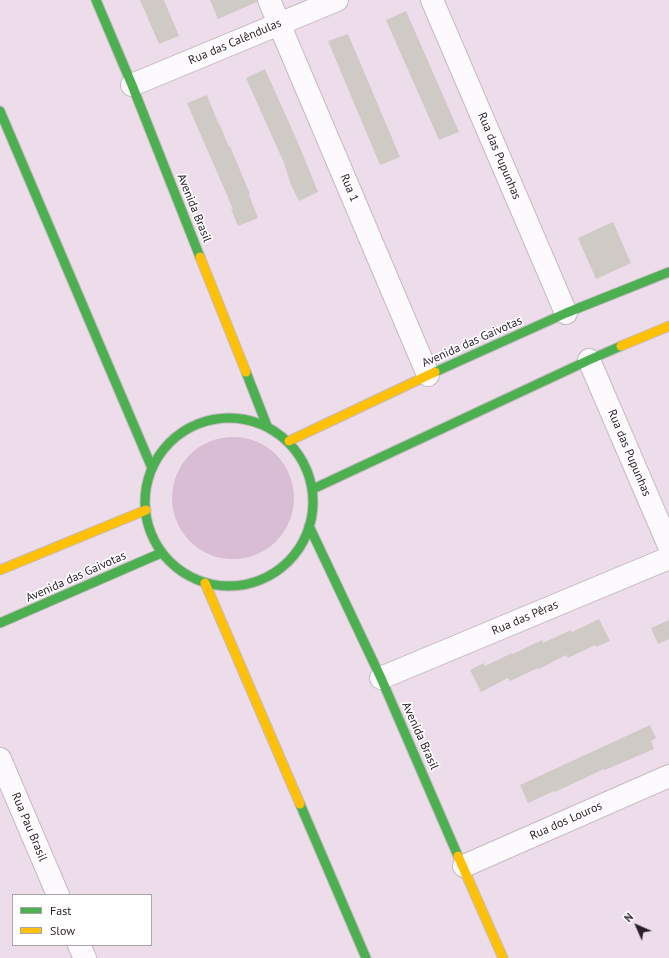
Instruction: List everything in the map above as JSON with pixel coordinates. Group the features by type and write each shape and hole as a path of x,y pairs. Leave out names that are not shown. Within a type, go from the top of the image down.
{"street":[{"name":"Avenida Brasil","path":"96,0 132,85 267,426"},
{"name":"Rua 1","path":"269,0 428,375"},
{"name":"Rua das Calêndulas","path":"132,85 337,0"},
{"name":"Rua das Pupunhas","path":"432,0 566,313"},
{"path":"0,111 152,468"},
{"name":"Avenida das Gaivotas","path":"289,441 428,375 566,313 669,272"},
{"path":"313,489 589,360 669,326"},
{"name":"Rua das Pupunhas","path":"589,360 669,546"},
{"path":"214,418 241,418 267,426 289,441 305,463 313,489 312,516 309,526 303,542 285,564 261,579 233,586 205,583 179,570 161,553 148,524 145,496 152,468 167,445 188,428 214,418"},
{"path":"0,570 146,510"},
{"name":"Avenida Brasil","path":"309,526 381,678 504,958"},
{"name":"Avenida das Gaivotas","path":"0,623 161,553"},
{"name":"Rua das Pêras","path":"381,678 669,558"},
{"path":"205,583 366,958"},
{"name":"Rua Pau Brasil","path":"0,759 58,894"},
{"name":"Rua dos Louros","path":"464,866 669,776"},
{"path":"80,946 85,958"}],"shaded area":[{"path":"233,437 245,438 256,442 267,447 276,455 284,464 289,475 293,486 293,510 289,521 284,532 276,541 267,549 256,554 245,558 233,559 221,558 210,554 199,549 190,541 182,532 177,521 173,510 172,498 173,486 177,475 182,464 190,455 199,447 210,442 221,438"}],"building":[{"path":"140,0 164,0 179,36 159,44"},
{"path":"210,0 257,0 257,2 218,19"},
{"path":"406,11 459,132 439,140 386,20"},
{"path":"348,34 400,157 380,165 328,41"},
{"path":"265,69 318,192 299,201 291,185 284,163 246,78"},
{"path":"207,95 250,194 249,195 258,218 238,226 231,209 233,209 187,103"},
{"path":"613,222 631,263 596,279 578,238"},
{"path":"599,619 610,641 596,647 595,645 568,658 566,655 539,669 538,668 510,681 508,678 481,692 470,670 484,663 485,666 542,640 543,643 571,630 572,632"},
{"path":"669,620 669,639 658,644 651,628"},
{"path":"650,725 656,738 651,741 654,749 605,770 604,769 528,803 520,785"}],"traffic: fast":[{"path":"96,0 132,85 200,257"},
{"path":"0,111 152,468"},
{"path":"435,372 566,313 669,272"},
{"path":"313,489 621,346"},
{"path":"246,372 267,426"},
{"path":"229,418 253,422 268,428 276,432 294,449 299,455 309,478 313,502 309,526 303,541 299,549 282,567 276,572 253,582 229,586 205,582 190,576 182,572 164,555 159,549 149,526 145,502 149,478 155,463 159,455 176,437 182,432 205,422 229,418"},
{"path":"309,526 381,678 458,856"},
{"path":"0,623 161,553"},
{"path":"300,804 366,958"}],"traffic: slow":[{"path":"200,257 246,372"},
{"path":"621,346 669,326"},
{"path":"289,441 435,372"},
{"path":"0,570 146,510"},
{"path":"205,583 300,804"},
{"path":"458,856 503,958"}]}
